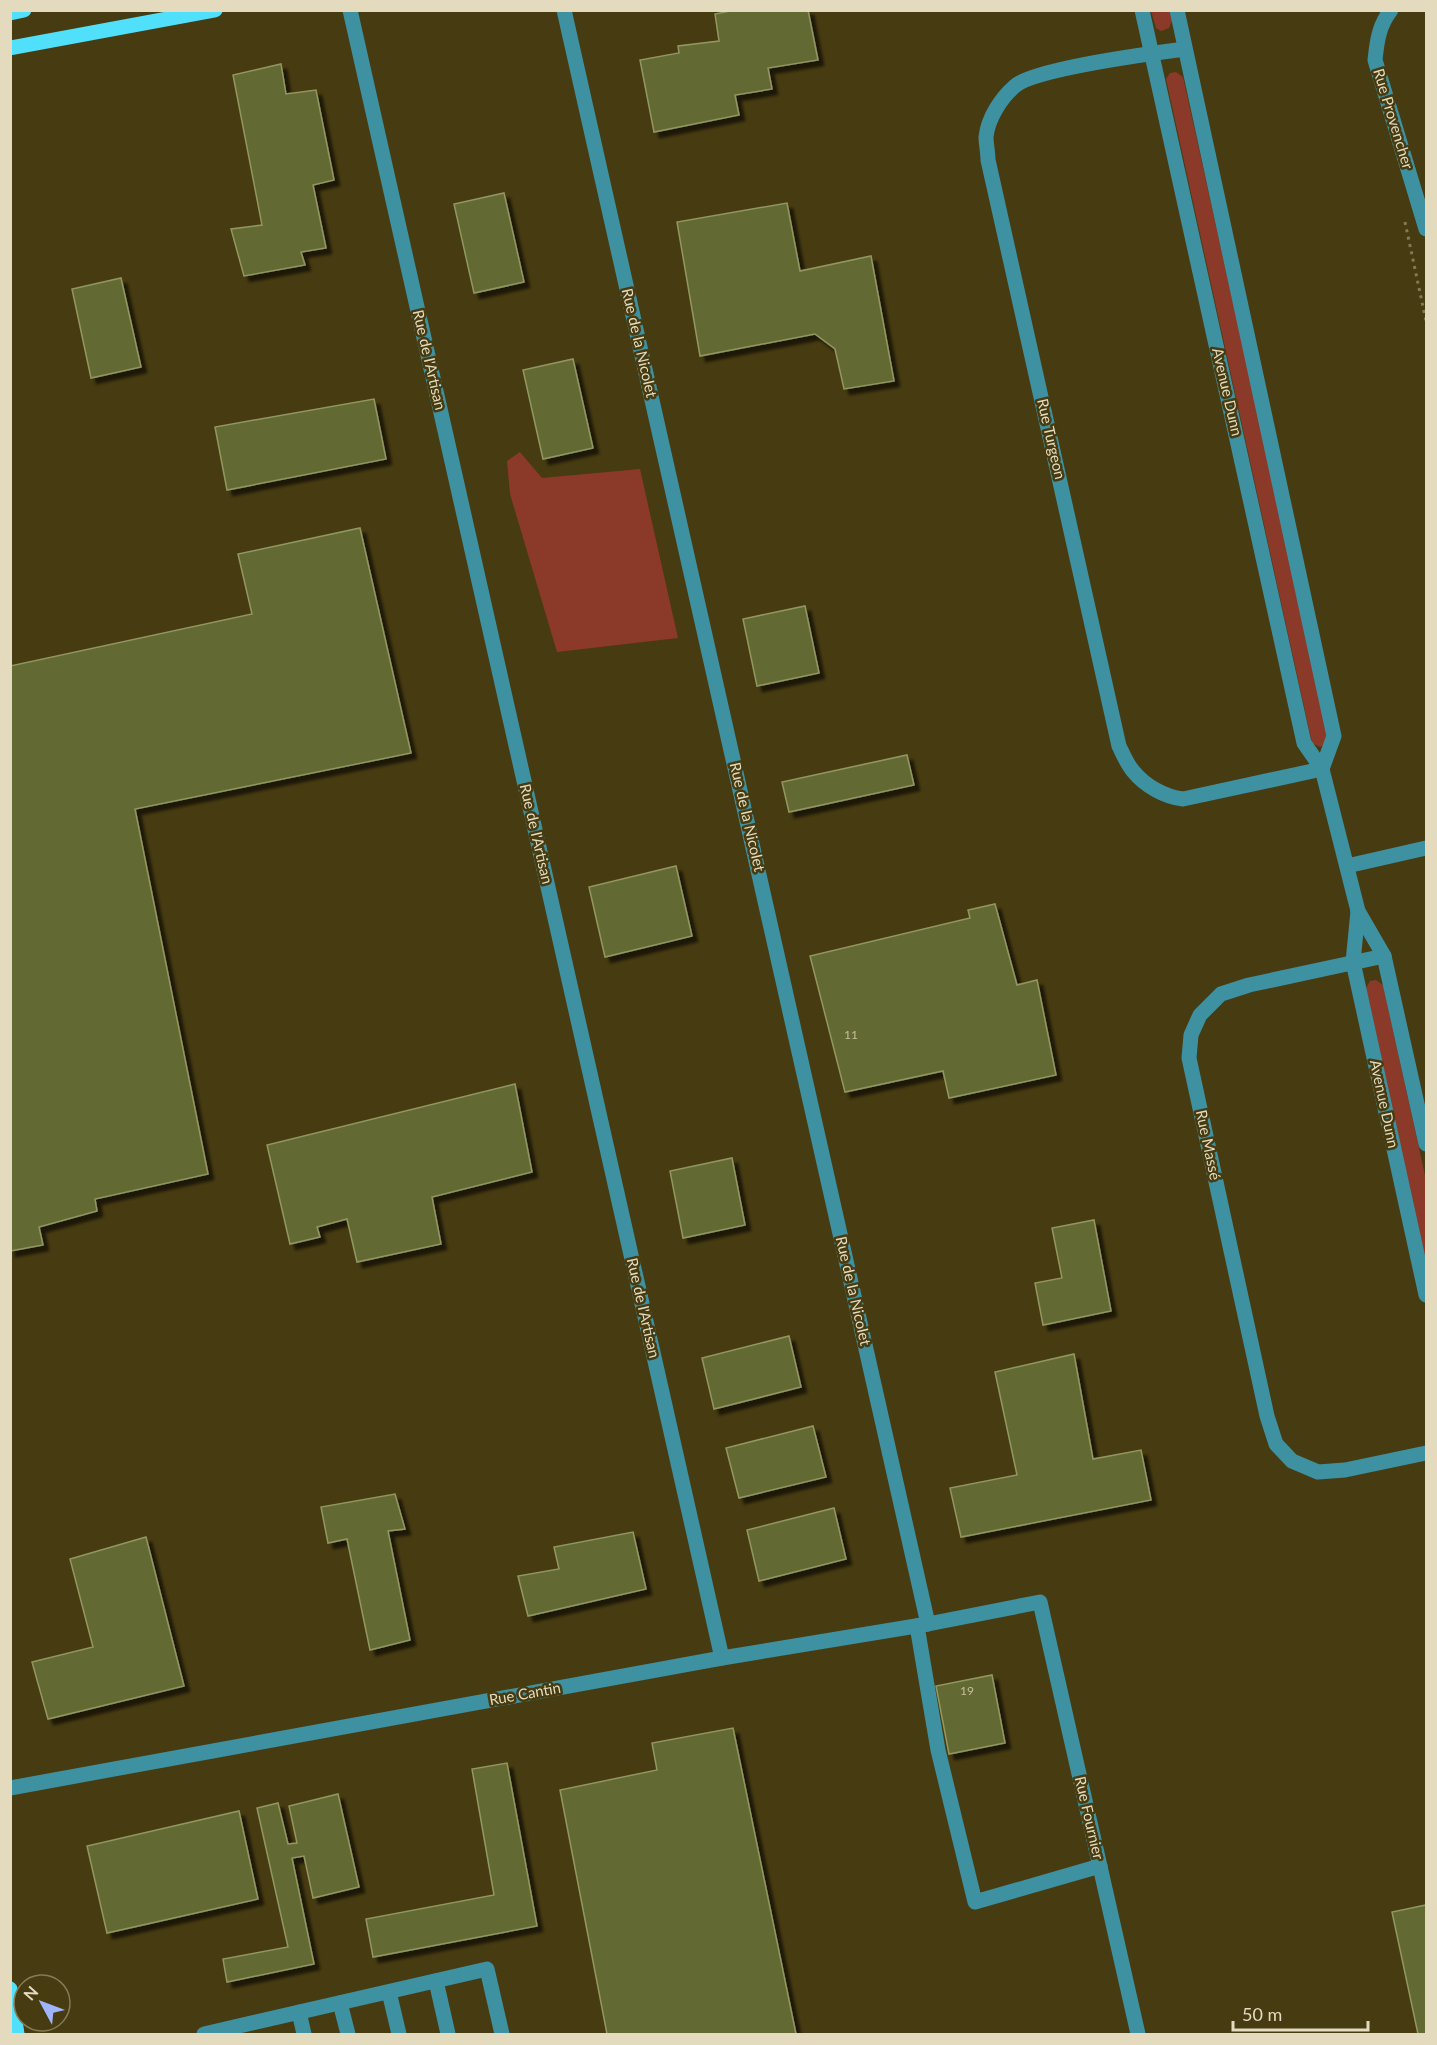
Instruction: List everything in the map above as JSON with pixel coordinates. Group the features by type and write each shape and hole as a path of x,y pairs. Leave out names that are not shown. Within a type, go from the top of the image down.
{"main road":[{"path":"10,13 24,10"},
{"path":"10,48 215,10"},
{"path":"10,1989 17,2034"}],"street":[{"name":"Rue de l'Artisan","path":"350,10 722,1658"},
{"name":"Rue de la Nicolet","path":"564,10 922,1625 938,1750 975,1902 1100,1866"},
{"name":"Avenue Dunn","path":"1142,10 1304,742 1322,769 1359,911 1384,956 1426,1144"},
{"name":"Avenue Dunn","path":"1177,10 1334,736 1322,769"},
{"name":"Rue Provencher","path":"1391,10 1383,21 1377,40 1375,60 1426,229"},
{"name":"Rue Turgeon","path":"1185,49 1151,53 1045,74 1016,84 994,111 986,137 988,160 1119,746 1133,771 1158,792 1174,798 1183,799 1322,769"},
{"path":"1347,866 1426,848"},
{"name":"Avenue Dunn","path":"1359,911 1353,962 1426,1296"},
{"name":"Rue Massé","path":"1384,956 1221,994 1200,1015 1191,1035 1189,1058 1275,1444 1292,1461 1318,1473 1345,1470 1426,1452"},
{"name":"Rue Cantin","path":"10,1788 1040,1602"},
{"name":"Rue Fournier","path":"1040,1602 1138,2034"},
{"path":"204,2034 250,2029 299,2012 487,1970 502,2034"},
{"path":"436,1981 448,2034"},
{"path":"389,1992 399,2034"},
{"path":"340,2003 348,2034"},
{"path":"299,2012 304,2034"}],"shaded area":[{"path":"1151,11 1170,11 1172,21 1169,28 1161,31 1156,28"},
{"path":"1176,72 1183,77 1330,739 1320,747 1312,743 1166,79 1170,73"},
{"path":"520,452 542,478 640,469 678,638 557,652 510,494 507,461"},
{"path":"1376,980 1383,985 1426,1180 1426,1263 1366,988 1370,981"}],"building":[{"path":"735,10 808,10 818,60 768,68 772,89 735,95 739,115 654,132 640,60 679,53 678,46 719,41 715,14"},
{"path":"281,64 286,94 316,90 334,180 313,185 326,248 301,252 305,265 244,276 231,229 262,225 233,75"},
{"path":"504,193 524,282 474,293 454,204"},
{"path":"787,203 800,271 871,256 894,381 844,389 835,349 815,334 700,356 677,222"},
{"path":"121,278 141,367 91,378 72,289"},
{"path":"573,359 593,448 543,459 523,370"},
{"path":"374,399 386,459 227,490 215,427"},
{"path":"360,528 411,753 135,809 208,1174 95,1199 97,1211 39,1227 43,1245 10,1251 10,666 252,614 238,554"},
{"path":"805,606 819,673 757,686 743,619"},
{"path":"907,755 914,785 789,812 782,782"},
{"path":"676,866 692,936 605,957 589,887"},
{"path":"995,904 1017,985 1037,980 1056,1075 949,1098 943,1071 845,1092 810,956 970,918 968,910"},
{"path":"515,1084 532,1172 432,1197 441,1244 357,1262 347,1219 317,1227 320,1237 290,1244 267,1145"},
{"path":"732,1158 745,1225 683,1238 670,1171"},
{"path":"1094,1220 1111,1311 1043,1325 1035,1283 1062,1278 1052,1228"},
{"path":"789,1336 801,1387 714,1409 702,1358"},
{"path":"1074,1354 1093,1459 1141,1450 1151,1500 961,1537 950,1488 1017,1475 995,1372"},
{"path":"813,1426 826,1477 739,1498 726,1448"},
{"path":"395,1494 405,1529 388,1531 410,1640 370,1650 347,1539 328,1543 321,1507"},
{"path":"834,1508 846,1559 759,1581 747,1530"},
{"path":"633,1532 646,1589 528,1616 518,1576 559,1569 554,1547"},
{"path":"146,1537 184,1686 48,1719 32,1662 93,1647 70,1559"},
{"path":"992,1675 1005,1743 949,1754 936,1686"},
{"path":"733,1728 796,2034 607,2034 560,1790 657,1770 652,1743"},
{"path":"507,1763 537,1926 373,1957 366,1919 494,1895 472,1769"},
{"path":"338,1794 359,1887 313,1898 304,1856 292,1858 314,1964 227,1982 223,1959 288,1947 257,1808 278,1803 288,1844 297,1843 289,1806"},
{"path":"239,1811 258,1899 107,1933 87,1846"},
{"path":"1426,1905 1426,2034 1418,2034 1392,1912"}]}
